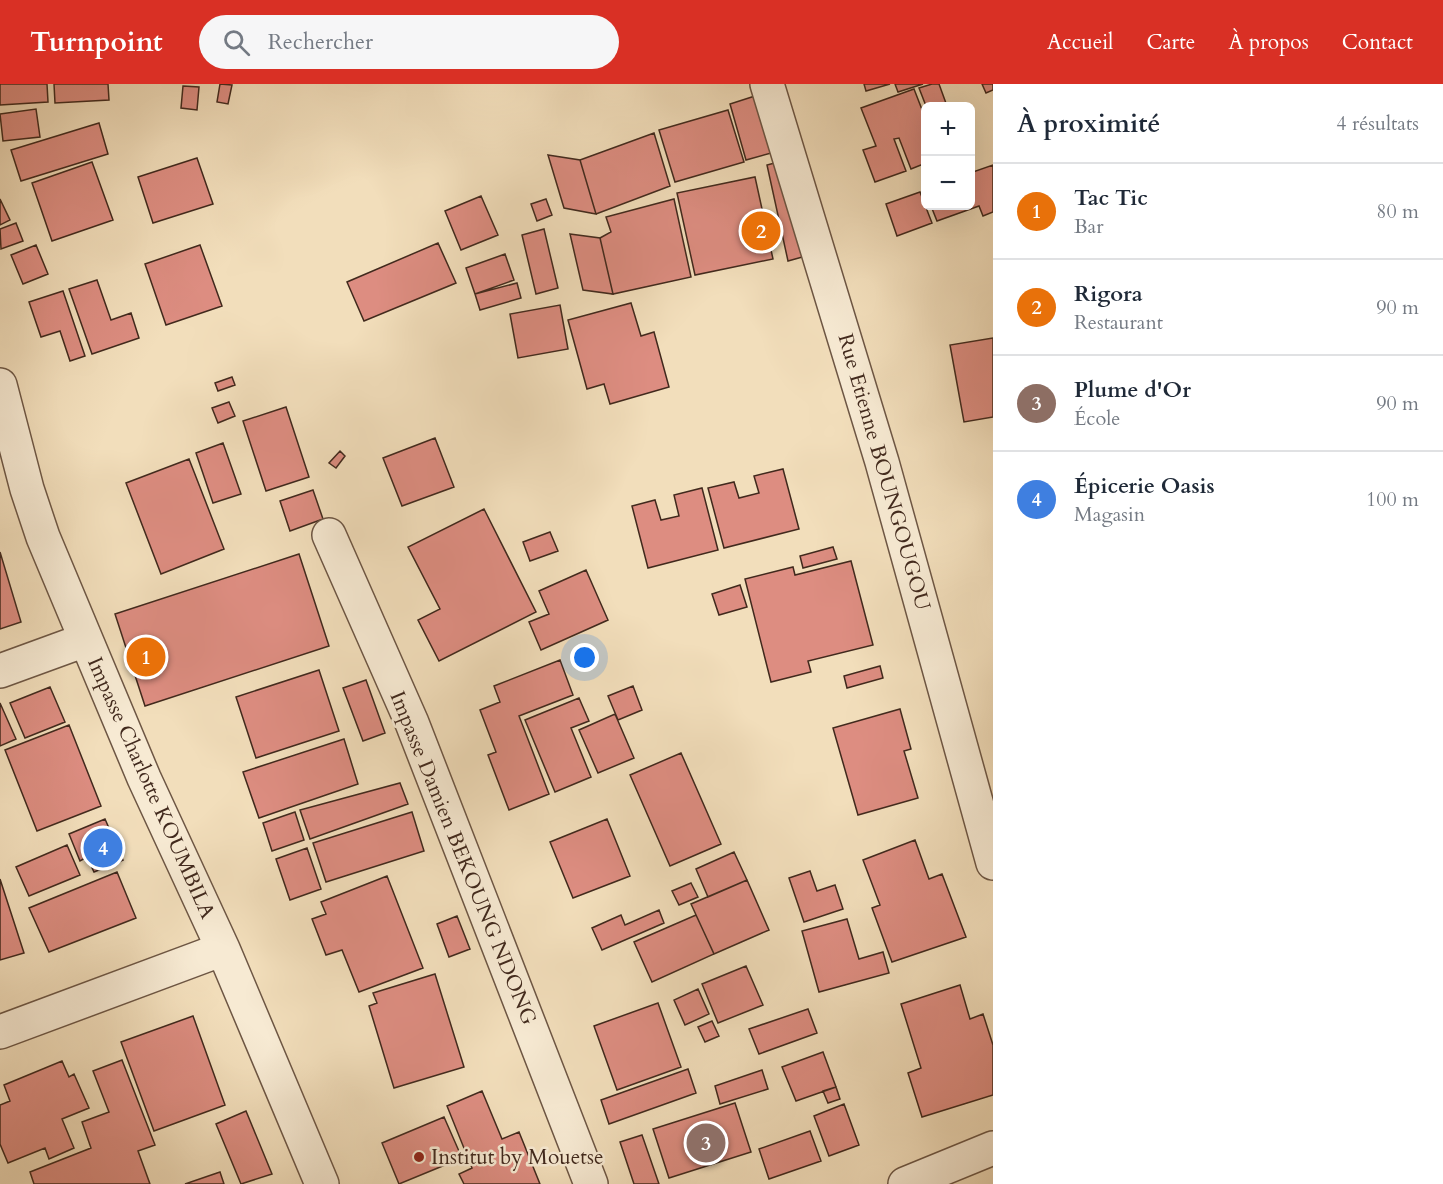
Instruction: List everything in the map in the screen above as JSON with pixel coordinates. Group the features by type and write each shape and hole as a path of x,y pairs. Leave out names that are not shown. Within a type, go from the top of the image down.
{"street":[{"name":"Rue Etienne BOUNGOUGOU","path":"767,84 885,473 993,863"},
{"name":"Impasse Charlotte KOUMBILA","path":"0,385 36,518 85,640 144,778 223,949 322,1184"},
{"name":"Impasse Damien BEKOUNG NDONG","path":"329,535 412,723 591,1184"},
{"path":"0,671 85,640"},
{"path":"0,1032 223,949"},
{"path":"905,1184 993,1148"}],"building":[{"path":"0,84 47,84 48,102 0,105"},
{"path":"54,84 108,84 109,100 55,103"},
{"path":"220,84 232,85 228,104 217,102"},
{"path":"864,84 890,84 866,91"},
{"path":"895,84 923,84 898,92"},
{"path":"939,84 946,102 924,102 919,88"},
{"path":"982,84 993,84 993,90 986,93"},
{"path":"183,86 199,87 197,110 181,108"},
{"path":"914,89 921,107 921,165 911,169 899,138 894,139 906,171 875,182 863,150 876,146 861,108"},
{"path":"758,95 775,152 746,160 730,104"},
{"path":"36,109 40,137 3,141 0,114"},
{"path":"728,110 744,162 675,182 659,130"},
{"path":"99,123 108,154 21,181 11,150"},
{"path":"654,133 670,186 596,214 580,160"},
{"path":"548,155 580,160 596,214 564,208"},
{"path":"197,158 213,204 153,223 138,177"},
{"path":"786,160 813,254 788,261 767,165"},
{"path":"92,162 113,220 52,241 32,183"},
{"path":"993,165 993,212 983,216 979,206 975,207 975,171"},
{"path":"755,177 773,259 695,275 677,193"},
{"path":"920,192 921,210 927,210 932,223 897,236 886,204"},
{"path":"481,196 498,235 461,250 445,211"},
{"path":"0,199 10,220 0,225"},
{"path":"546,199 552,215 537,221 531,204"},
{"path":"674,199 691,277 613,294 600,238 611,232 606,217"},
{"path":"933,210 968,210 937,221"},
{"path":"16,223 23,241 1,249 0,229"},
{"path":"544,229 558,288 536,294 522,235"},
{"path":"570,234 600,238 613,294 583,290"},
{"path":"438,243 456,283 364,321 347,282"},
{"path":"36,245 48,274 23,284 11,255"},
{"path":"200,245 222,306 166,325 145,264"},
{"path":"505,254 514,280 475,294 466,268"},
{"path":"97,280 111,320 131,313 139,338 92,354 69,289"},
{"path":"517,283 521,298 480,310 475,294"},
{"path":"63,291 85,356 70,361 60,331 41,337 29,302"},
{"path":"631,303 641,336 654,332 669,387 610,404 604,384 587,389 568,320"},
{"path":"560,305 568,349 518,358 510,314"},
{"path":"993,338 993,417 964,422 950,345"},
{"path":"232,377 235,385 218,391 215,383"},
{"path":"229,402 235,416 218,423 212,408"},
{"path":"286,407 309,477 266,491 243,421"},
{"path":"435,438 454,487 402,506 383,458"},
{"path":"223,443 241,494 213,503 196,453"},
{"path":"340,451 345,456 336,468 329,463"},
{"path":"189,459 224,549 161,574 126,483"},
{"path":"783,469 799,529 724,548 708,488 734,482 739,498 759,493 754,476"},
{"path":"702,488 718,550 648,568 632,506 655,500 661,520 679,516 674,495"},
{"path":"313,490 323,519 290,531 280,501"},
{"path":"484,509 536,612 439,661 418,620 440,609 408,547"},
{"path":"550,532 558,551 530,561 523,542"},
{"path":"833,547 837,559 803,568 800,556"},
{"path":"0,552 21,622 0,629"},
{"path":"299,554 329,646 145,706 115,614"},
{"path":"851,561 873,645 808,661 811,672 771,682 745,579 793,567 795,575"},
{"path":"586,570 608,620 541,650 529,622 549,614 539,591"},
{"path":"740,585 747,607 719,615 712,594"},
{"path":"560,660 573,695 519,716 549,794 509,810 488,755 496,752 480,710 500,702 494,686"},
{"path":"880,666 883,678 847,688 844,676"},
{"path":"319,670 339,731 256,758 236,697"},
{"path":"366,680 385,733 363,741 343,688"},
{"path":"633,686 642,710 618,720 608,696"},
{"path":"50,687 65,722 25,738 10,703"},
{"path":"579,698 589,721 571,728 591,777 555,792 525,720"},
{"path":"0,703 16,739 0,746"},
{"path":"900,709 911,749 904,751 918,798 858,815 833,728"},
{"path":"615,714 634,758 598,773 579,730"},
{"path":"69,725 101,806 37,831 5,750"},
{"path":"344,739 358,784 259,818 243,772"},
{"path":"681,753 721,844 670,866 630,775"},
{"path":"400,783 408,804 310,839 300,810"},
{"path":"295,812 304,840 272,851 263,823"},
{"path":"412,812 424,851 326,882 313,843"},
{"path":"105,819 123,860 94,872 87,857 80,861 69,834"},
{"path":"607,819 630,876 573,898 550,842"},
{"path":"915,840 929,879 942,874 966,937 892,962 872,908 880,905 863,860"},
{"path":"67,845 80,875 29,896 16,867"},
{"path":"307,848 321,889 290,900 276,859"},
{"path":"734,852 747,880 708,897 696,869"},
{"path":"810,871 817,891 835,885 843,909 804,922 789,878"},
{"path":"117,872 136,918 49,952 29,908"},
{"path":"387,876 423,968 359,992 342,950 326,955 312,919 326,914 321,902"},
{"path":"0,879 24,953 0,960"},
{"path":"747,880 769,930 714,954 691,904"},
{"path":"691,883 698,897 679,905 672,891"},
{"path":"659,910 664,923 602,950 592,928 621,915 625,925"},
{"path":"696,915 714,954 652,982 634,942"},
{"path":"457,916 470,949 449,957 437,924"},
{"path":"847,919 859,959 883,952 889,973 819,992 802,931"},
{"path":"746,966 763,1005 718,1023 702,984"},
{"path":"435,974 464,1067 394,1088 369,1006 377,1003 373,993"},
{"path":"960,985 970,1019 983,1014 993,1045 993,1095 922,1117 908,1073 921,1068 901,1004"},
{"path":"698,989 709,1014 685,1025 674,1000"},
{"path":"658,1003 681,1067 617,1090 594,1026"},
{"path":"808,1009 817,1033 759,1054 749,1029"},
{"path":"193,1016 225,1105 154,1131 121,1042"},
{"path":"712,1021 719,1036 705,1042 698,1027"},
{"path":"823,1052 836,1087 796,1101 782,1067"},
{"path":"122,1060 155,1145 138,1151 150,1184 34,1184 30,1172 91,1148 82,1122 109,1112 93,1071"},
{"path":"62,1061 69,1077 74,1074 89,1108 62,1119 74,1148 49,1159 45,1148 8,1163 0,1144 0,1105 10,1101 4,1085"},
{"path":"688,1069 696,1093 609,1124 601,1100"},
{"path":"762,1070 768,1089 720,1104 715,1086"},
{"path":"836,1087 840,1099 828,1103 823,1091"},
{"path":"482,1091 502,1139 519,1132 540,1184 464,1184 459,1174 472,1168 447,1106"},
{"path":"735,1103 751,1152 669,1178 653,1129"},
{"path":"844,1104 859,1145 829,1156 814,1116"},
{"path":"246,1111 272,1174 241,1184 216,1124"},
{"path":"444,1117 462,1158 399,1184 382,1143"},
{"path":"810,1131 821,1161 769,1179 759,1149"},
{"path":"642,1135 659,1184 634,1184 620,1142"},
{"path":"220,1172 224,1184 185,1184"}],"place":[{"name":"Rigora","path":"761,231"},
{"name":"Tac Tic","path":"146,657"},
{"name":"Épicerie Oasis","path":"103,848"},
{"name":"Plume d'Or","path":"706,1143"},
{"name":"Institut by Mouetse","path":"419,1157"}]}
